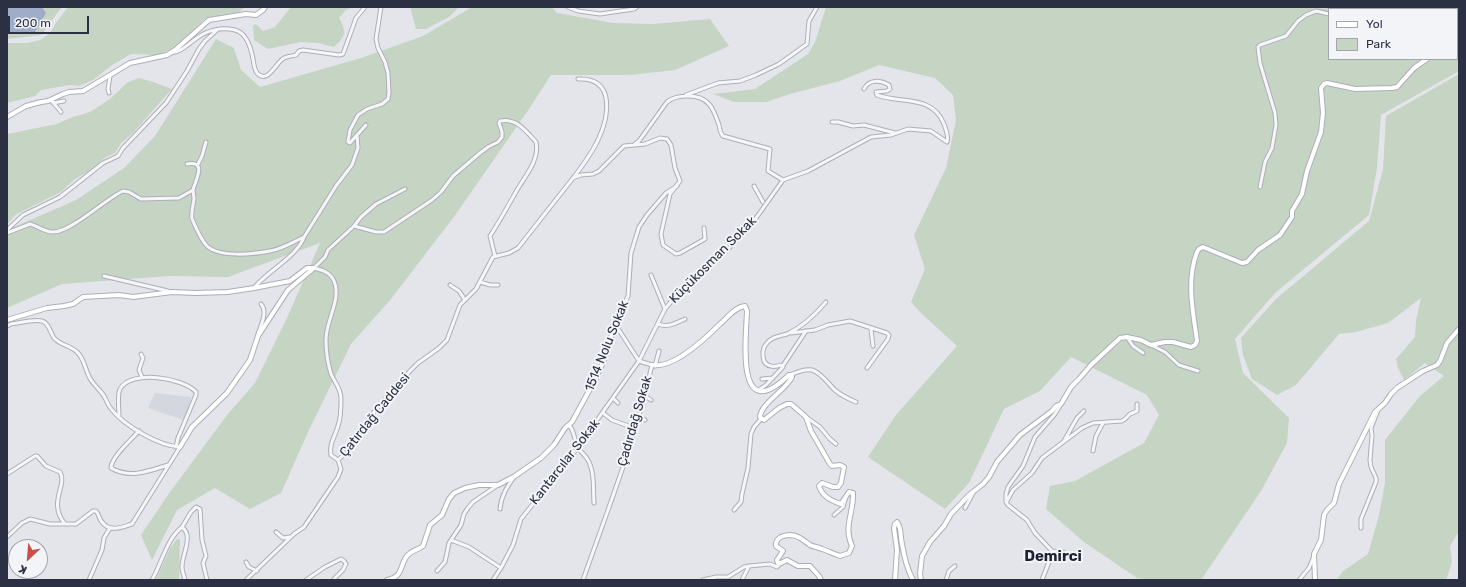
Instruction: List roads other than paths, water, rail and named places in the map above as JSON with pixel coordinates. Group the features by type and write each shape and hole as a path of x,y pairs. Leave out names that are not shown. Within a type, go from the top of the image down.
{"street":[{"path":"52,102 69,92 83,91 92,87 110,74 130,63 171,53 209,20 246,14 256,15 264,10 265,7"},
{"path":"171,53 178,53 198,37 212,30 234,30 243,34 249,46 255,71 259,76 268,76 284,58 296,55 298,51 303,50 339,55 343,54 350,31 356,18 365,7"},
{"path":"366,125 350,143 348,142 350,130 358,115 367,109 382,104 388,99 389,93 385,62 378,48 376,39 381,7"},
{"path":"568,7 604,14 634,9 637,7"},
{"path":"634,145 639,141 667,102 673,98 684,96 718,83 740,81 750,77 785,60 807,44 809,21 817,7"},
{"path":"1260,187 1265,162 1272,148 1276,125 1275,113 1260,63 1258,47 1286,36 1298,21 1306,15 1316,11 1328,14"},
{"path":"7,232 23,215 60,197 103,163 118,156 123,148 166,104 199,49 217,30"},
{"path":"1151,345 1173,342 1191,347 1195,345 1197,341 1190,297 1194,258 1199,248 1203,247 1210,249 1242,263 1247,262 1258,250 1276,239 1286,227 1292,217 1292,211 1302,194 1307,170 1321,132 1323,113 1321,88 1324,84 1327,83 1355,89 1397,87 1414,68 1426,60"},
{"path":"109,93 108,89 110,74"},
{"path":"354,226 376,232 384,232 432,200 441,192 453,176 488,146 498,142 502,137 499,123 500,121 515,122 522,127 536,142 536,152 526,178 517,190 502,219 490,236 495,256 509,253 518,248 573,178 598,140 607,112 605,94 602,87 590,80 578,79"},
{"path":"684,96 700,97 710,106 717,119 721,134 723,136 770,149 768,171 783,180 808,171 870,138 908,129 928,131 937,134 946,142 948,139 942,119 927,106 914,101 887,98 877,95 876,92 887,91 890,88 889,85 881,82 873,81 864,89"},
{"path":"7,117 26,106 64,101"},
{"path":"52,102 61,112"},
{"path":"832,122 853,126 864,125 895,133"},
{"path":"254,288 259,281 283,262 302,242 336,186 352,165 358,148 358,135"},
{"path":"573,178 581,175 593,174 599,171 624,146 645,144 660,138 667,139 670,142 675,168 680,181 669,198 661,234 662,245 676,254 680,253 705,239 704,228"},
{"path":"206,142 197,166 199,173 193,190 194,198 191,215 206,245 217,252 225,254 248,254 270,251 304,237"},
{"path":"187,164 191,163 197,166"},
{"name":"Küçükosman Sokak","path":"639,361 665,309 679,292 709,268 749,228 783,180"},
{"name":"1514 Nolu Sokak","path":"498,484 515,476 541,458 554,445 565,428 572,422 604,360 615,324 628,296 631,253 639,227 666,193 677,186"},
{"path":"754,186 763,202"},
{"path":"258,336 288,290 325,257 328,250 354,226 360,217 376,204 405,189"},
{"path":"7,232 30,224 49,232 58,231 72,224 123,192 129,192 142,199 179,198 193,190"},
{"name":"Çatırdağ Caddesi","path":"314,268 323,270 330,275 335,286 334,303 326,331 326,340 331,372 341,393 339,423 330,449 332,455 338,460 349,450 373,412 418,363 446,340 460,305 476,289 490,260 495,256"},
{"path":"104,276 172,292 194,294 228,292 290,281 307,268 314,268"},
{"path":"651,275 665,309"},
{"path":"480,282 498,285"},
{"path":"450,285 459,291 465,300"},
{"path":"7,320 47,308 73,304 83,297 119,295 133,297 172,292"},
{"path":"787,334 815,315 826,302"},
{"path":"7,537 22,523 30,519 50,524 76,524 93,511 96,511 101,521 110,528 118,529 132,524 178,447 192,427 227,393 250,360 262,322 264,311 261,304"},
{"name":"Çadırdağ Sokak","path":"583,580 618,480 653,366 669,363 700,344 737,309 745,306 745,349 747,373 750,383 756,390"},
{"path":"658,324 665,327 685,319"},
{"path":"7,326 11,324 41,321 46,323 54,337 78,353 83,360 91,380 104,396 111,409 119,417 139,432 164,444 178,447"},
{"path":"782,367 781,365 767,365 764,360 763,354 767,341 787,334 815,330 828,325 850,321 887,333 889,335 884,345 867,368"},
{"path":"615,324 639,361 653,366 659,351"},
{"path":"871,329 873,346"},
{"path":"1299,580 1309,568 1321,540 1324,515 1334,503 1342,479 1375,412 1397,388 1423,371 1437,365 1447,343 1459,329"},
{"path":"756,390 761,389 773,378 806,331"},
{"path":"1127,337 1134,346 1143,353"},
{"path":"1063,552 1052,551 1035,533 1027,520 1011,508 1006,502 1006,494 1021,469 1034,440 1055,414 1071,388 1120,338 1127,337 1141,340 1165,352 1180,365 1198,371"},
{"path":"141,354 143,358 139,370 142,377"},
{"name":"Kantarcılar Sokak","path":"493,580 513,545 521,519 578,447 639,361"},
{"path":"756,390 762,391 770,389 781,383 790,375 804,370 812,370 819,373 831,387 841,395 856,402"},
{"path":"761,419 761,413 791,379 792,377 790,375"},
{"path":"119,417 119,394 121,388 136,378 142,377 169,380 190,386 196,392 196,395 178,438 178,447"},
{"path":"762,379 773,378"},
{"path":"645,396 651,400"},
{"path":"613,398 618,404"},
{"path":"734,510 741,502 748,468 751,434 754,427 761,419 764,420 779,408 787,404 791,404 820,427 836,444"},
{"path":"921,580 920,574 922,556 925,549 944,526 954,510 990,477 999,458 1020,435 1052,411 1056,406 1061,404"},
{"path":"1006,502 1013,490 1032,473 1042,458 1064,441 1088,424 1126,419 1130,414 1137,411 1138,404"},
{"path":"1361,528 1361,520 1376,482 1370,460 1372,435 1371,428 1379,408"},
{"path":"1064,441 1077,418 1084,411"},
{"path":"603,413 612,420 634,428"},
{"path":"638,416 645,420"},
{"path":"806,417 811,431 830,464 832,466 840,465 844,467 841,483 838,487 833,487 822,483 820,486 821,492 838,503 841,504 845,500"},
{"path":"1093,451 1096,436 1104,423"},
{"path":"568,425 573,431 578,447 587,458 591,469 594,503"},
{"path":"139,432 120,452 113,462 112,468 116,471 137,474 168,465"},
{"path":"8,471 34,456 37,456 44,464 60,472 62,479 57,500 57,507 65,524"},
{"path":"246,580 290,537 304,527 338,477 341,469 338,460"},
{"path":"500,508 508,485 515,476"},
{"path":"388,580 392,579 400,572 405,557 409,553 422,546 428,529 442,516 449,499 454,493 479,484 498,484"},
{"path":"437,571 445,562 451,540 470,505 498,484"},
{"path":"781,564 778,563 778,560 783,551 776,546 776,541 779,538 788,535 799,537 810,545 840,556 849,553 852,546 848,538 848,524 853,493 849,492 843,507 834,515"},
{"path":"965,508 974,492"},
{"path":"152,580 167,548 193,509 196,507 200,509 202,540 206,556 203,563 207,580"},
{"path":"895,580 896,550 894,528 897,522 900,528 901,542 906,561 914,580"},
{"path":"182,527 188,535 182,567 184,580"},
{"path":"89,580 102,550 104,538 110,528"},
{"path":"276,532 283,538 290,537"},
{"path":"451,540 469,547 501,568"},
{"path":"1042,580 1052,551"},
{"path":"1314,554 1315,580"},
{"path":"306,580 332,563 341,560 344,561 346,564 343,570 333,580"},
{"path":"703,580 716,577 728,577 749,566 770,564 777,567 787,560 798,566 810,566 821,580"},
{"path":"246,562 249,567 256,571"},
{"path":"742,580 749,566"},
{"path":"946,580 949,571 955,566"}],"water":[{"path":"7,7 42,7 46,13 35,32 7,32"}],"district":[{"name":"Demirci","path":"1053,557"}]}
